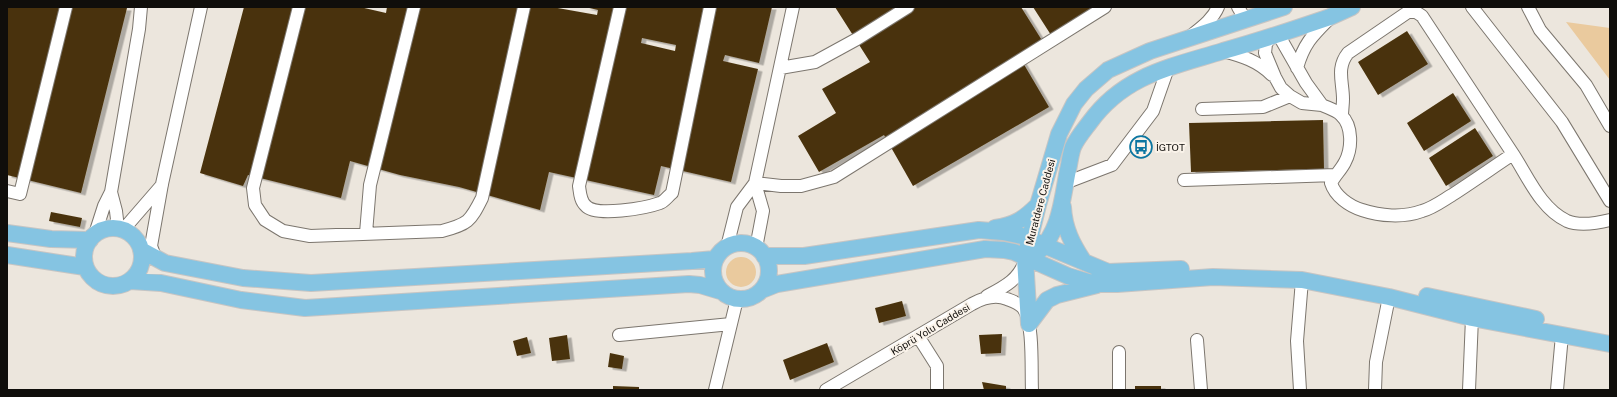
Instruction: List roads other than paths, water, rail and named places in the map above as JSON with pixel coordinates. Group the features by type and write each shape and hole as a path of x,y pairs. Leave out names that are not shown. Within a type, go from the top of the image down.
{"main road":[{"name":"Muratdere Caddesi","path":"1025,258 1038,205 1059,134 1074,104 1086,89 1108,70 1150,51 1187,38 1249,12 1284,7"},
{"path":"1275,35 1293,7"},
{"name":"Muratdere Caddesi","path":"1025,258 1036,253 1045,245 1059,218 1073,148 1097,112 1110,98 1133,82 1168,68 1330,17 1352,7"},
{"path":"1224,51 1249,12"},
{"path":"1063,203 1063,221 1067,233 1084,262"},
{"path":"720,291 712,274 715,259 723,249 740,243 760,252 804,256 1014,224 1027,217 1038,205"},
{"path":"109,228 121,229 134,238 141,250 141,265 137,274 130,281 121,286 111,287 101,284 92,278 85,267 84,253 86,244 92,237 109,228"},
{"path":"979,230 1003,232 1030,239 1108,272 1247,268 1302,271 1610,333"},
{"path":"7,233 51,239 92,237"},
{"path":"130,281 161,283 242,300 305,308 689,284 700,285 720,291 737,299 746,299 777,284 985,249 1014,252 1068,276 1088,282 1118,284 1213,277 1302,280 1389,297 1472,318 1610,344"},
{"path":"141,250 160,261 243,278 311,283 715,259"},
{"path":"760,252 768,264 769,273 767,282 762,290"},
{"path":"7,255 85,267"},
{"path":"1025,258 1029,324"},
{"path":"1029,324 1047,300 1057,295 1104,283"}],"street":[{"path":"7,191 20,194 66,7"},
{"path":"92,237 111,192 139,29 141,7"},
{"path":"160,261 154,254 151,246 162,184 201,7"},
{"path":"299,7 252,188 255,205 265,220 283,232 310,236 442,231 458,226 472,218 482,198 524,7"},
{"path":"366,233 370,185 414,7"},
{"path":"620,7 579,186 581,198 586,207 597,211 615,212 661,203 672,193 710,7"},
{"path":"727,247 737,207 755,183 793,7"},
{"path":"780,68 815,62 858,39 908,7"},
{"path":"755,183 781,186 801,186 834,177 1105,7"},
{"path":"1187,38 1209,21 1216,13 1218,7"},
{"path":"1472,7 1562,122 1610,201"},
{"path":"1528,7 1540,30 1586,85 1610,126"},
{"path":"1342,116 1343,100 1340,72 1344,59 1348,53 1408,12 1416,12 1422,16 1542,199 1554,212 1568,221 1587,224 1610,220"},
{"path":"1297,68 1301,52 1330,17"},
{"path":"1322,105 1275,35 1266,44 1265,53 1281,88 1290,96 1302,103 1322,105 1334,110 1342,116 1347,126 1350,139 1349,150 1344,163 1331,183 1333,190 1343,200 1356,208 1372,214 1405,215 1422,212 1437,204 1513,154"},
{"path":"1224,51 1254,61 1275,77"},
{"path":"1065,183 1112,165 1153,112 1168,68"},
{"path":"1202,109 1263,108 1290,96"},
{"path":"1184,180 1335,175"},
{"path":"755,183 763,211 760,252"},
{"path":"111,192 121,229 147,204 162,184"},
{"path":"972,304 1004,287 1015,278 1023,268 1025,258"},
{"path":"1300,390 1297,341 1302,280"},
{"name":"Köprü Yolu Caddesi","path":"826,390 840,386 918,336 972,304 994,296 1002,297 1015,302 1023,308 1029,324"},
{"path":"1376,390 1376,362 1389,297"},
{"path":"715,390 737,299"},
{"path":"1469,390 1472,318"},
{"path":"619,334 731,324"},
{"path":"1029,324 1032,390"},
{"path":"1557,390 1562,335"},
{"path":"918,336 937,366 937,390"},
{"path":"1197,340 1201,390"},
{"path":"1119,352 1119,390"}],"place":[{"name":"İGTOT","path":"1141,147"}]}
